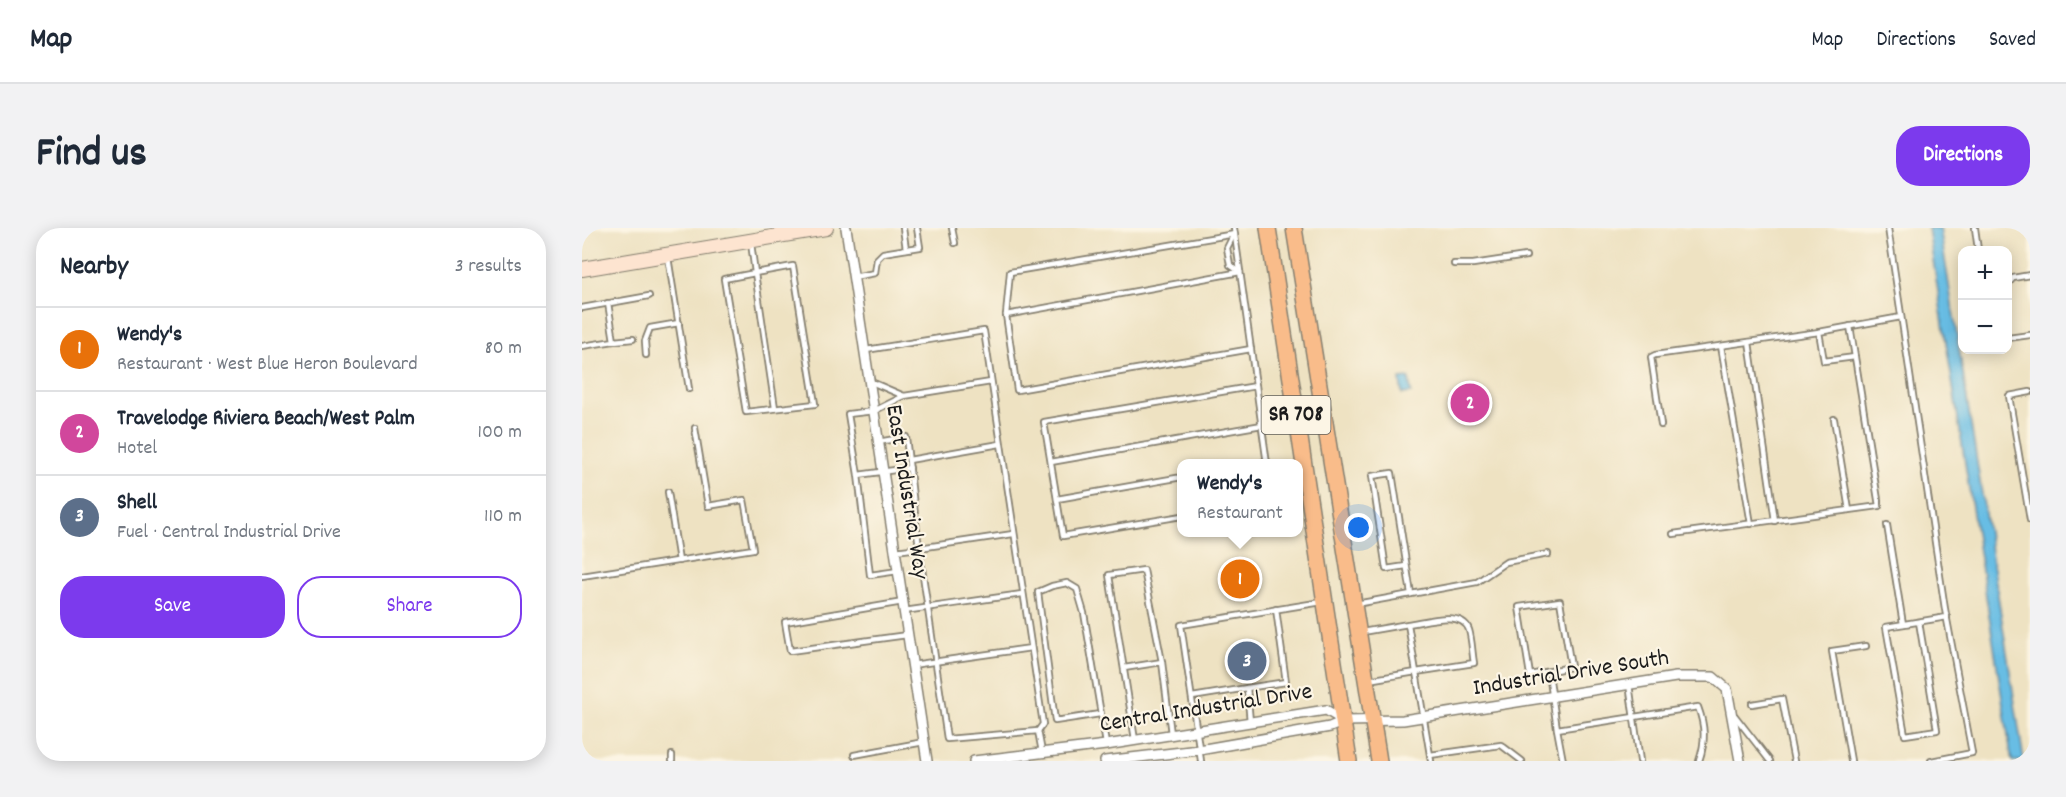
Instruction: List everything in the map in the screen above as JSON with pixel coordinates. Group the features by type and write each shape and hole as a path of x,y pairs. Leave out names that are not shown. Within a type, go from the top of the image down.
{"main road":[{"name":"SR 708","path":"1268,228 1349,761"},
{"name":"SR 708","path":"1294,228 1378,761"}],"street":[{"path":"582,269 826,228"},
{"name":"East Industrial Way","path":"846,228 927,761"},
{"name":"Industrial Drive South","path":"1344,721 1403,720 1676,677 1713,676 1727,688 1740,761"},
{"name":"Central Industrial Drive","path":"974,761 1135,740 1326,710 1344,721"},
{"name":"Central Industrial Drive","path":"1105,761 1199,750 1330,727 1344,721"}],"lane":[{"path":"903,228 906,249"},
{"path":"853,277 875,273 878,259 883,253 920,247 917,228"},
{"path":"952,228 954,243"},
{"path":"1888,228 1947,617 1974,761"},
{"path":"1975,228 1977,246"},
{"path":"1234,231 1227,248 1230,265 1240,272"},
{"path":"1234,231 1266,459"},
{"path":"1234,231 1010,273 1006,315 1017,390 1251,349"},
{"path":"751,241 775,408"},
{"path":"668,255 689,389"},
{"path":"1454,264 1473,264 1526,256"},
{"path":"792,266 815,404 746,412 724,279 755,273 792,266"},
{"path":"1006,315 1240,272"},
{"path":"2012,279 2030,275"},
{"path":"582,308 649,296"},
{"path":"608,303 614,341"},
{"path":"1661,425 1652,357 1819,332 1901,317"},
{"path":"646,355 645,341 650,328 679,323"},
{"path":"1673,534 1879,506 1850,326"},
{"path":"864,350 984,331 1043,724 1038,731 1042,752"},
{"path":"1819,332 1824,361 1856,357"},
{"path":"2012,337 2030,335"},
{"path":"582,346 633,339"},
{"path":"1749,342 1775,520"},
{"path":"1721,346 1751,524"},
{"path":"869,381 904,396"},
{"path":"898,571 870,574 848,414 874,411 904,396 991,382"},
{"path":"1177,517 1063,536 1044,422 1257,386"},
{"path":"2030,392 2009,396 2030,520"},
{"path":"1834,419 1849,510"},
{"path":"1051,462 1262,425"},
{"path":"582,576 753,549 744,500 708,506 695,428"},
{"path":"878,442 906,437 946,740 1038,731"},
{"path":"909,460 1000,444"},
{"path":"858,475 910,468"},
{"path":"1406,566 1386,569 1372,476 1392,473 1411,594"},
{"path":"1057,499 1177,478"},
{"path":"668,492 678,561"},
{"path":"1887,525 1903,624"},
{"path":"895,551 1013,534"},
{"path":"1353,604 1477,582 1506,562 1548,554"},
{"path":"1135,740 1109,575 1144,570 1162,662 1172,734"},
{"path":"1100,714 1055,721 1038,592 1067,583 1077,589 1084,613 1106,744"},
{"path":"908,635 790,651 785,622 1022,594"},
{"path":"1201,761 1181,625 1325,601"},
{"path":"1560,601 1571,667 1549,673 1530,675 1519,607 1560,601"},
{"path":"1192,697 1286,682 1276,609"},
{"path":"1358,632 1454,617 1464,621 1468,628 1474,663 1366,680"},
{"path":"1919,622 1937,730 1905,735 1886,627 1947,617"},
{"path":"1408,624 1430,758 1501,745 1522,761"},
{"path":"1851,761 1832,651 1866,646"},
{"path":"912,665 1031,648"},
{"path":"1124,668 1162,662"},
{"path":"1549,673 1563,761"},
{"path":"1629,684 1640,761"},
{"path":"1247,688 1250,722"},
{"path":"1752,704 1782,699 1794,761"},
{"path":"1557,729 1698,707 1704,725 1699,761"},
{"path":"1733,714 1770,761"},
{"path":"854,754 924,742"},
{"path":"1931,761 1972,753"},
{"path":"672,755 672,761"}],"water":[{"path":"1928,228 1940,228 1958,354 1960,354 2024,761 2012,761"},
{"path":"1409,378 1411,393 1402,394 1400,379"}],"place":[{"name":"Travelodge Riviera Beach/West Palm","path":"1470,403"},
{"name":"Wendy's","path":"1240,579"},
{"name":"Shell","path":"1247,661"}]}
